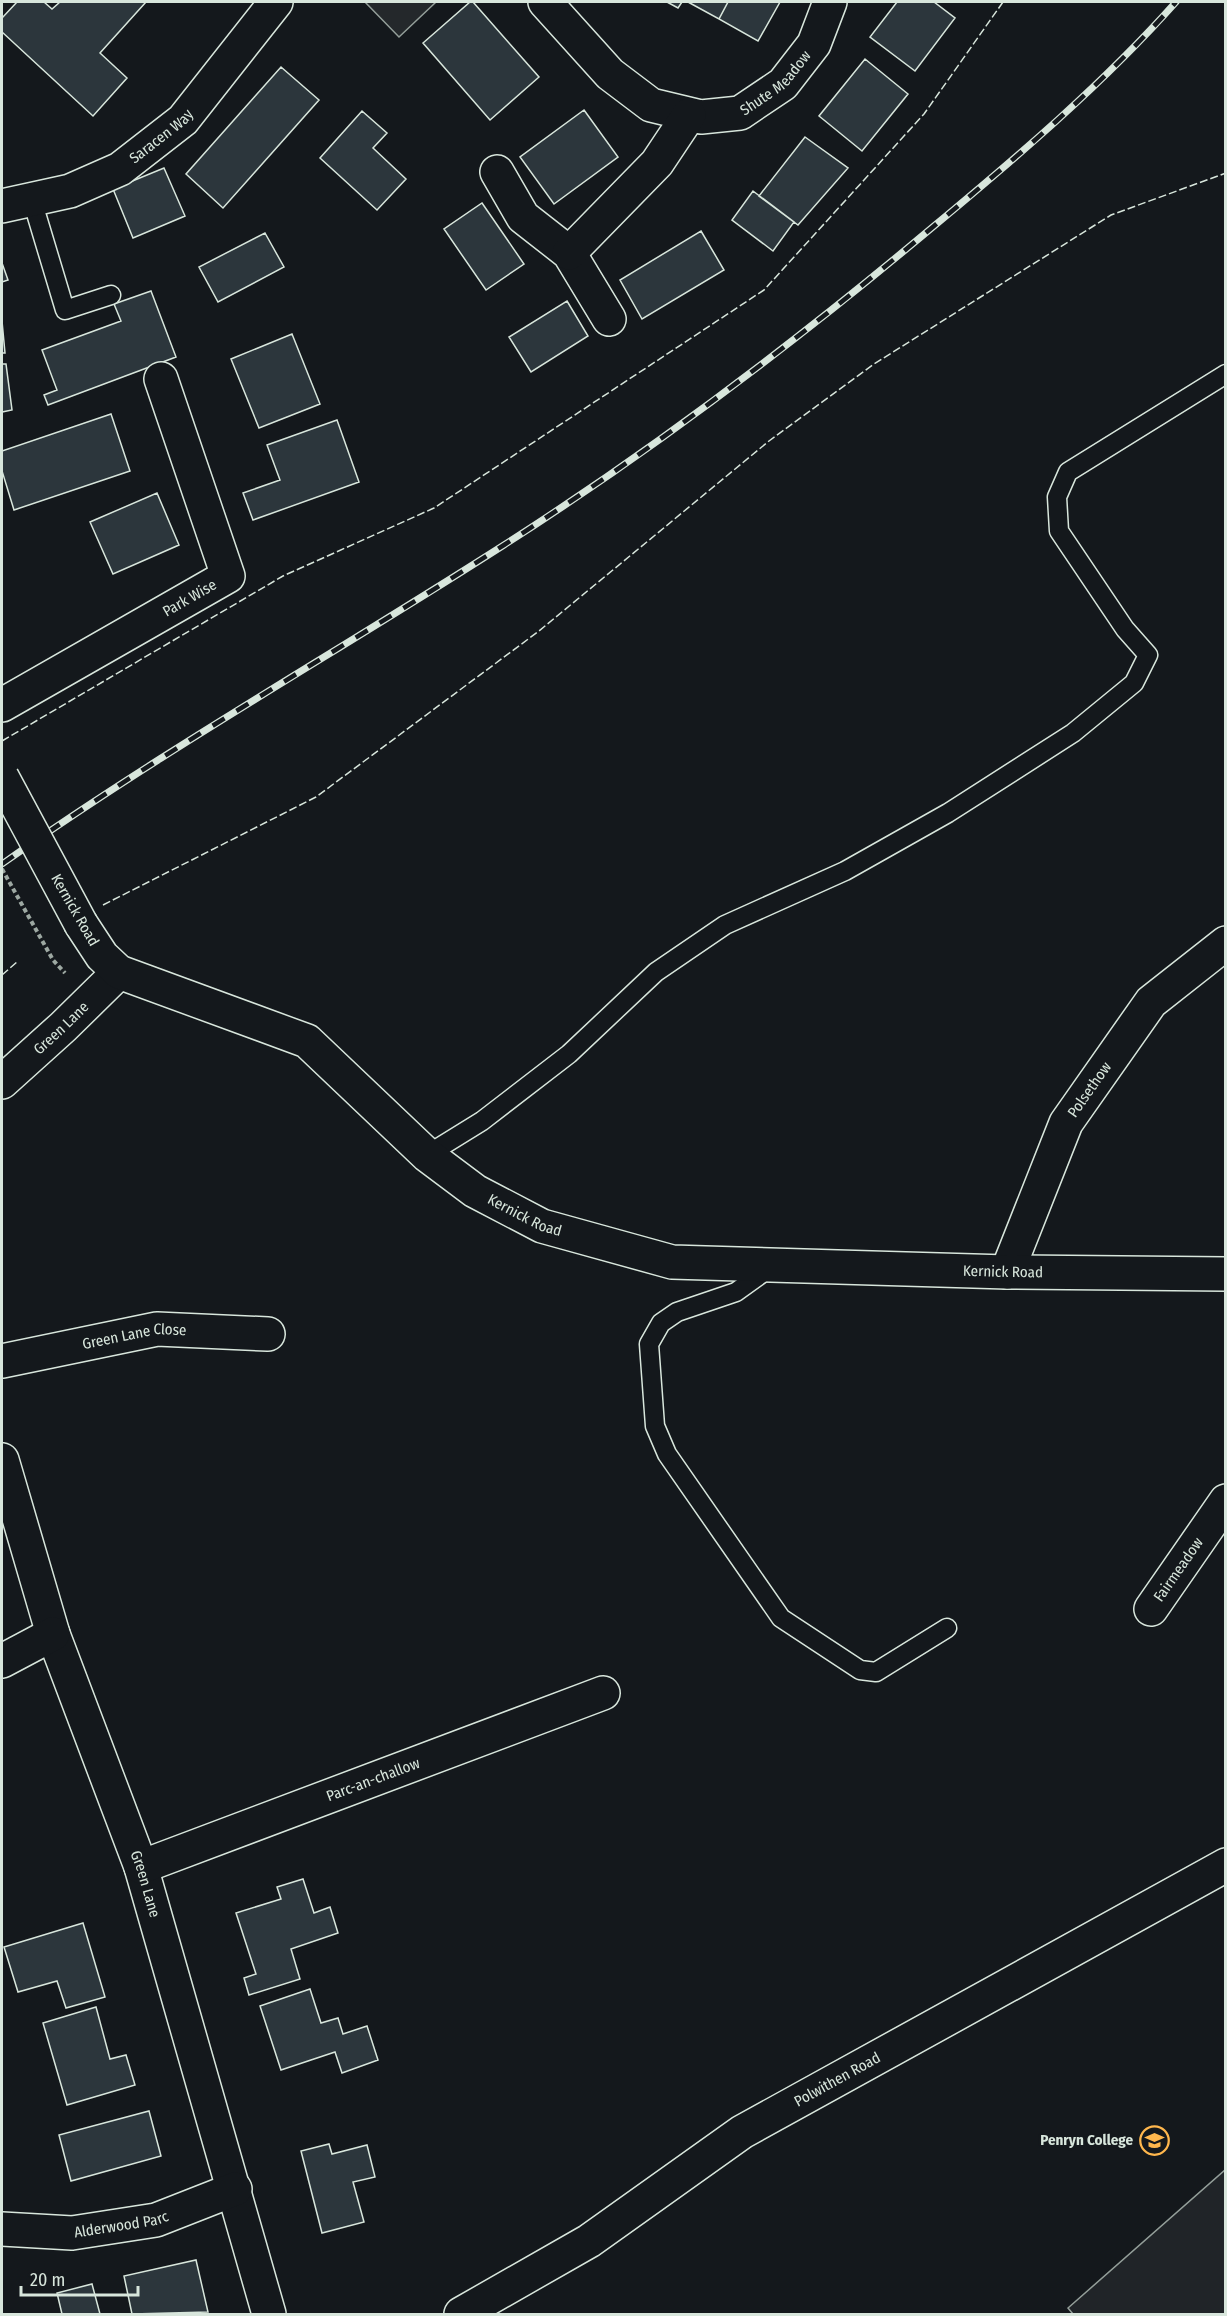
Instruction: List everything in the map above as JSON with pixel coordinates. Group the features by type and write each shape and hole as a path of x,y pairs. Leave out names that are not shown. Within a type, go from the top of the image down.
{"street":[{"name":"Saracen Way","path":"17,203 70,191 120,169 183,120 276,2"},
{"name":"Shute Meadow","path":"545,2 610,74 651,105 700,117 740,113 783,84 814,44 830,2"},
{"path":"569,253 657,163 689,115"},
{"path":"497,172 523,217 569,253 609,319"},
{"name":"Park Wise","path":"2,705 228,576 161,380"},
{"name":"Kernick Road","path":"2,777 81,924 102,956 119,972 307,1041 427,1155 475,1191 542,1226 672,1262 1007,1272 1226,1274"},
{"name":"Polsethow","path":"1007,1272 1066,1123 1151,1002 1226,943"},
{"name":"Green Lane","path":"2,1082 119,972"},
{"name":"Green Lane Close","path":"2,1361 157,1329 268,1334"},
{"name":"Green Lane","path":"2,1460 53,1634 141,1867 269,2314"},
{"name":"Fairmeadow","path":"1151,1609 1226,1502"},
{"path":"2,1660 53,1634"},
{"name":"Parc-an-challow","path":"141,1867 603,1693"},
{"name":"Polwithen Road","path":"461,2314 589,2241 742,2132 1226,1865"},
{"name":"Alderwood Parc","path":"2,2229 72,2234 156,2220 235,2189"}],"lane":[{"path":"17,203 66,310 111,296"},
{"path":"427,1155 482,1121 569,1054 656,972 725,925 845,871 948,813 1073,733 1134,684 1148,655 1125,629 1059,531 1057,497 1068,472 1226,374"},
{"path":"772,1266 736,1292 677,1312 661,1323 649,1344 655,1426 667,1454 781,1618 860,1670 876,1672 947,1628"}],"path":[{"path":"2,869 53,960"}],"shaded area":[{"path":"365,2 436,2 399,37"},
{"path":"1225,2170 1225,2314 1073,2314 1068,2308"}],"building":[{"path":"17,2 44,2 52,9 60,2 146,2 100,53 127,78 93,116 2,32 2,18"},
{"path":"470,2 473,2 539,77 490,120 423,43"},
{"path":"667,2 682,2 678,8"},
{"path":"688,2 728,2 719,19"},
{"path":"728,2 780,2 758,41 719,19"},
{"path":"897,2 934,2 955,18 915,71 870,37"},
{"path":"865,59 908,94 862,151 819,116"},
{"path":"281,67 319,100 223,208 186,174"},
{"path":"584,110 618,157 554,204 520,157"},
{"path":"362,111 387,133 373,148 406,179 377,210 320,158"},
{"path":"805,137 848,168 798,225 759,196"},
{"path":"164,168 185,216 133,238 113,189"},
{"path":"753,191 794,222 773,251 732,220"},
{"path":"482,203 524,264 486,290 444,229"},
{"path":"701,231 724,270 642,319 620,280"},
{"path":"265,233 284,267 218,302 199,267"},
{"path":"2,263 8,280 2,282"},
{"path":"151,291 176,357 48,405 44,395 57,390 42,350 121,321 114,304"},
{"path":"567,301 588,336 531,372 509,337"},
{"path":"2,321 5,353 2,353"},
{"path":"292,334 320,404 259,428 231,359"},
{"path":"2,364 6,364 12,410 2,412"},
{"path":"111,414 130,471 14,510 2,471 2,451"},
{"path":"337,420 359,482 253,520 243,493 280,480 267,445"},
{"path":"157,493 179,545 113,574 90,522"},
{"path":"303,1879 314,1913 330,1907 338,1933 291,1949 300,1979 249,1995 244,1978 256,1974 236,1913 281,1899 277,1887"},
{"path":"83,1923 105,1997 66,2008 57,1981 18,1992 4,1947"},
{"path":"310,1989 321,2023 338,2018 343,2034 367,2026 378,2060 342,2073 335,2052 281,2070 260,2006"},
{"path":"96,2007 110,2059 126,2055 135,2085 67,2105 43,2023"},
{"path":"149,2111 161,2156 71,2181 59,2135"},
{"path":"329,2144 332,2154 367,2145 375,2177 353,2182 364,2222 322,2233 301,2151"},
{"path":"196,2260 208,2312 132,2314 124,2276"},
{"path":"92,2284 100,2314 62,2314 57,2293"}],"railway":[{"path":"2,864 125,781 504,545 615,471 724,393 830,311 997,173 1119,62 1176,2"}],"fence":[{"path":"2,741 283,576 434,508 764,290 924,114 1003,2"},
{"path":"103,905 316,797 539,631 769,441 874,364 1111,215 1226,173"},
{"path":"2,975 17,962"}],"place":[{"name":"Penryn College","path":"1154,2140"}]}
